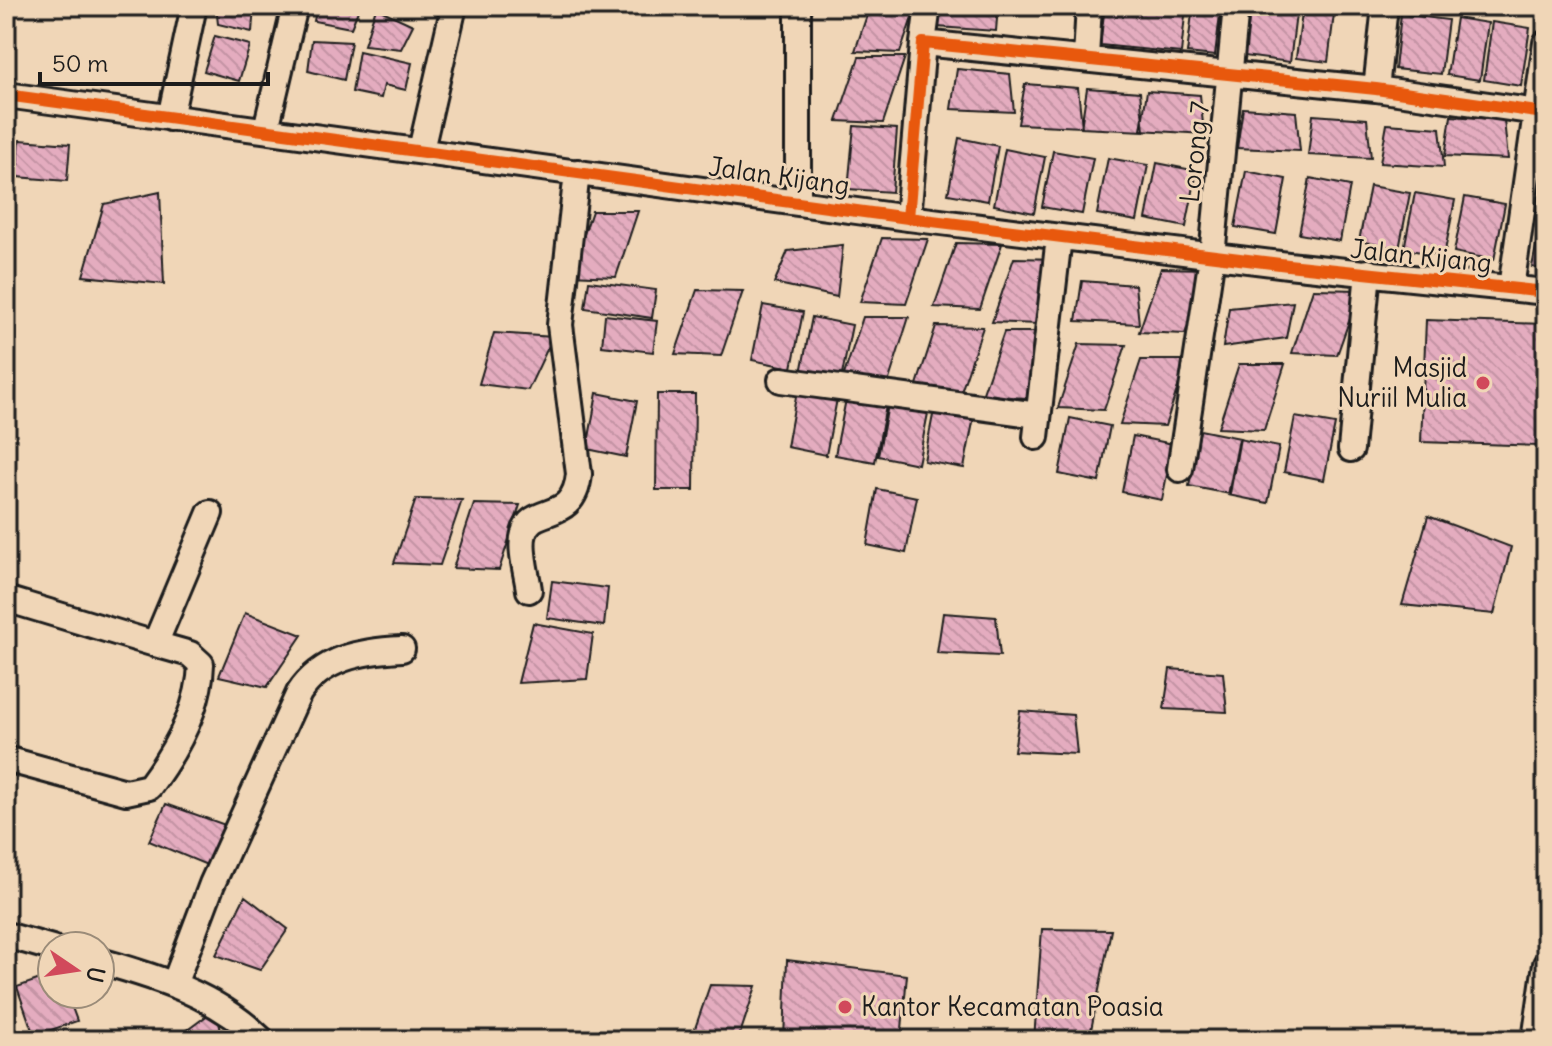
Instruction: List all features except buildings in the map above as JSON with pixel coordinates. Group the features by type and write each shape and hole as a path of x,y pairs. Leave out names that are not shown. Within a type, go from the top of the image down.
{"street":[{"path":"170,118 194,6"},
{"path":"266,129 295,6"},
{"path":"421,150 454,6"},
{"path":"798,6 798,201"},
{"path":"908,218 928,6"},
{"path":"1086,57 1089,6"},
{"name":"Lorong 7","path":"1180,469 1212,256 1236,6"},
{"path":"1376,89 1385,6"},
{"path":"923,43 1086,57 1231,76 1376,89 1537,112"},
{"path":"1511,288 1546,43"},
{"name":"Jalan Kijang","path":"6,95 908,218 1212,256 1546,292"},
{"path":"529,590 522,537 525,528 533,520 571,501 578,489 579,474 560,325 577,172"},
{"path":"781,380 1037,426 1059,237"},
{"path":"1351,449 1368,272"},
{"path":"155,644 210,513"},
{"path":"6,599 190,654 201,664 201,681 170,758 149,787 126,792 6,759"},
{"path":"175,982 212,884 299,693 312,674 341,659 402,649"},
{"path":"6,935 36,943"},
{"path":"1535,1040 1546,964"},
{"path":"116,965 175,982 230,1013 262,1040"}],"cycle path":[{"path":"908,218 923,43 1376,89 1537,112"},
{"path":"6,95 908,218 1288,265 1546,292"}],"place":[{"name":"Masjid Nuriil Mulia","path":"1483,383"},
{"name":"Kantor Kecamatan Poasia","path":"845,1007"}]}
